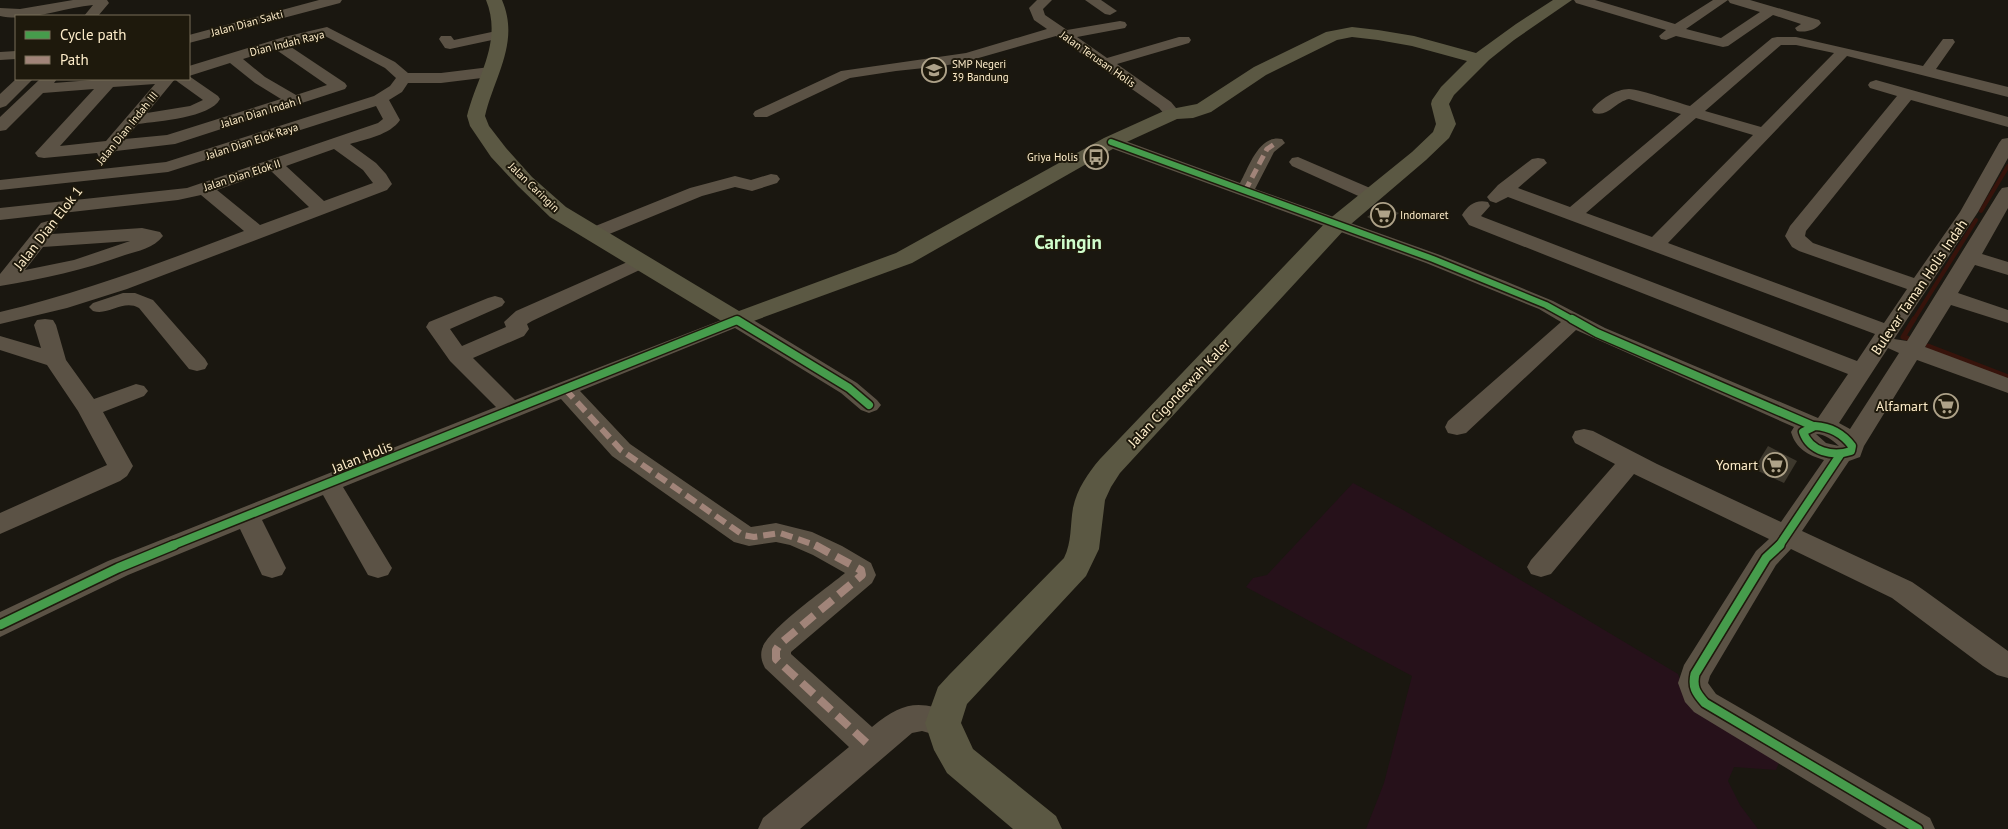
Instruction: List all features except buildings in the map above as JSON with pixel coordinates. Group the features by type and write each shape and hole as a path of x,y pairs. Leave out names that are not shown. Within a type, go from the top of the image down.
{"main road":[{"name":"Jalan Caringin","path":"494,0 498,6 500,34 490,72 477,108 477,121 484,135 550,205 737,320"},
{"name":"Jalan Cigondewah Kaler","path":"943,723 951,698 960,685 1075,567 1083,555 1087,540 1090,500 1099,480 1110,466 1336,225 1419,156 1442,134 1446,124 1440,111 1441,99 1478,59 1514,30 1564,0"},
{"path":"737,320 904,258 1018,192 1112,142 1173,114 1193,112 1204,108 1260,71 1340,34 1364,33 1393,37 1478,59"},
{"path":"943,723 952,750 960,761 1042,829"}],"street":[{"name":"Jalan Dian Sakti","path":"190,39 334,0"},
{"name":"Jalan Terusan Holis","path":"1045,0 1036,8 1036,13 1061,33 1165,105 1173,114"},
{"path":"1092,0 1110,11"},
{"path":"1581,0 1672,33 1723,43 1772,10"},
{"path":"1672,33 1722,0"},
{"path":"1735,0 1814,23 1802,28"},
{"path":"3,16 73,2 101,1 92,15"},
{"path":"761,114 846,74 896,66 944,62 1061,33 1120,25"},
{"name":"Dian Indah Raya","path":"190,71 327,31 398,70 400,84"},
{"path":"190,49 250,32"},
{"path":"446,39 452,45 500,34"},
{"path":"1105,63 1184,40"},
{"path":"1573,214 1777,41 1796,41 1844,51 2008,92"},
{"path":"1927,71 1948,42"},
{"name":"Jalan Dian Indah I","path":"109,82 44,153 169,140 339,86 277,44"},
{"path":"1656,245 1844,51"},
{"path":"0,56 15,55"},
{"path":"232,58 260,80 295,101"},
{"path":"400,84 490,72"},
{"path":"0,103 24,80"},
{"path":"0,126 44,84 141,80"},
{"name":"Jalan Dian Indah III","path":"88,177 110,147 166,80"},
{"path":"132,120 194,110 210,103 212,99 184,80"},
{"name":"Jalan Dian Elok Raya","path":"0,185 88,177 175,166 380,100 400,84"},
{"path":"1876,85 1906,95 2008,122"},
{"path":"1600,110 1618,96 1629,94 1765,133"},
{"path":"1906,95 1828,190 1797,230 1795,236 1799,243 1813,250 1918,286"},
{"name":"Jalan Dian Elok II","path":"0,214 178,195 204,188 384,127 392,120 380,100"},
{"path":"1112,142 1433,259 1530,299 1606,350 1712,398 1814,430 1837,432 1847,438 1846,450"},
{"path":"0,318 97,293 374,190 383,184 372,170 336,143"},
{"path":"1245,191 1267,150 1276,143"},
{"name":"Bulevar Taman Holis Indah","path":"1918,829 1705,703 1696,693 1693,683 1695,674 1766,558 1782,541 1846,450 1900,342 1918,286 1969,212 2008,143"},
{"path":"1298,162 1371,195"},
{"path":"1538,163 1471,215 1472,218 1816,352 1862,372"},
{"path":"274,165 322,209"},
{"name":"Jalan Dian Elok 1","path":"4,280 38,241 88,177"},
{"path":"595,234 696,192 734,181 752,186 770,179"},
{"path":"204,188 257,233"},
{"name":"Bulevar Taman Holis Indah","path":"1814,430 1862,372 1900,342 1946,296 1970,257 2000,222 2008,192"},
{"path":"1494,197 1573,214 1656,245 2008,386"},
{"path":"1969,212 2000,222"},
{"path":"4,280 50,272 80,264 145,242 153,236 142,234 38,241"},
{"path":"1970,257 2008,269"},
{"path":"458,356 516,331 518,328 515,322 524,316 641,262"},
{"path":"1946,296 2008,317"},
{"path":"0,331 45,325 122,299 139,299 146,304 197,364"},
{"path":"495,302 436,327 458,356 512,410"},
{"path":"737,320 850,388 869,406"},
{"name":"Jalan Holis","path":"0,624 118,568 737,320"},
{"path":"0,524 118,470 120,466 89,409 55,360 45,325"},
{"path":"1457,427 1570,325"},
{"path":"1900,342 2008,371"},
{"path":"0,343 55,360"},
{"path":"565,389 620,450 743,535 752,538 778,532 822,546 861,570 862,575 780,644 776,650 776,659 871,747"},
{"path":"89,409 136,391"},
{"path":"1584,437 1782,541 1893,602 2008,678"},
{"path":"1542,567 1624,470 1630,460"},
{"path":"329,484 378,568"},
{"path":"247,516 272,568"},
{"path":"1782,541 1902,590 1931,610 1980,649 2008,666"},
{"path":"775,829 871,747 909,718 924,717 943,723"}],"shaded area":[{"path":"1353,483 1405,511 1678,674 1684,689 1782,756 1776,770 1734,767 1728,781 1740,805 1758,829 1366,829 1384,783 1412,676 1246,587 1253,578 1267,575"}],"waterway":[{"path":"1981,211 2008,166"},
{"path":"1913,321 1976,220"},
{"path":"1907,338 1903,337 1914,319"},
{"path":"1928,346 2008,377"}],"marked path":[{"path":"1245,191 1267,149 1276,143"},
{"path":"565,389 621,450 743,535 754,537 776,532 802,539 842,558 861,570 862,575 780,644 776,650 776,659 871,747"}],"cycle path":[{"path":"1111,142 1433,259 1498,285 1546,305 1597,333 1813,426"},
{"path":"0,625 118,568 185,540 737,320 849,388 869,405"},
{"path":"1840,455 1812,446 1805,438 1803,432 1815,426 1830,428 1848,441 1852,446 1851,451 1840,455 1778,547 1766,558 1695,674 1693,683 1696,693 1705,703 1918,829"}],"place":[{"name":"SMP Negeri 39 Bandung","path":"934,70"},
{"name":"Griya Holis","path":"1096,157"},
{"name":"Indomaret","path":"1383,215"},
{"name":"Alfamart","path":"1946,406"},
{"name":"Yomart","path":"1775,465"}],"district":[{"name":"Caringin","path":"1068,242"}]}
